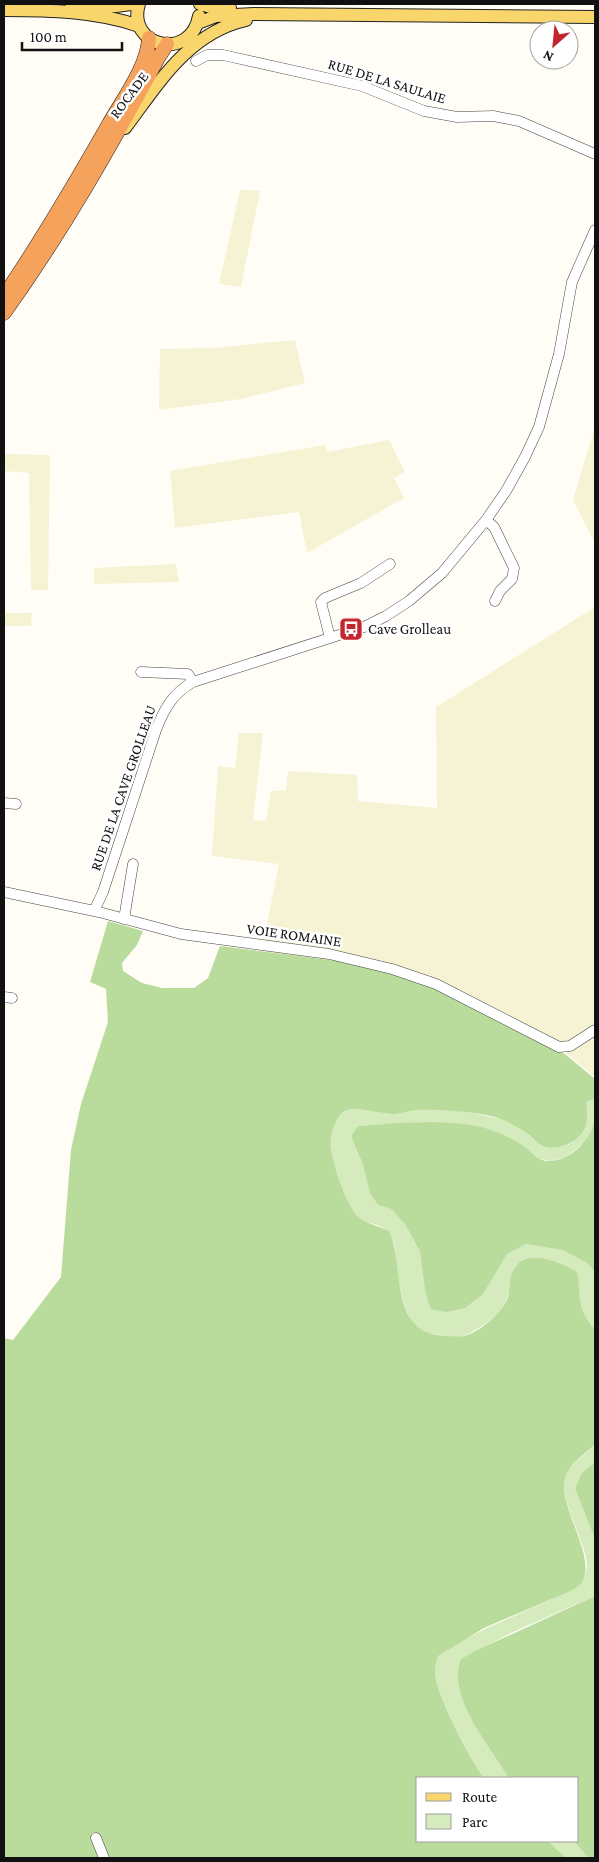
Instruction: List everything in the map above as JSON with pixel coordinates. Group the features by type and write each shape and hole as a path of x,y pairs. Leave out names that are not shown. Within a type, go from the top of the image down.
{"highway":[{"path":"4,296 57,216 120,104 147,54 149,38"},
{"name":"ROCADE","path":"4,313 48,249 108,151 167,44"}],"main road":[{"path":"4,10 39,10 131,4"},
{"path":"138,4 137,17 139,26 149,38 161,44 175,44 189,36 198,23 199,4 226,8 323,6 595,9"},
{"path":"39,10 99,17 139,26"},
{"path":"198,23 210,17 254,14 595,17"},
{"name":"ROCADE","path":"108,151 170,68 192,47 211,33 230,24 284,14"}],"street":[{"name":"RUE DE LA SAULAIE","path":"196,61 212,55 234,57 362,86 424,111 457,117 493,116 519,121 595,154"},
{"name":"RUE DE LA CAVE GROLLEAU","path":"94,911 164,711 173,697 182,688 193,682 364,627 386,616 409,601 442,574 486,520 510,483 539,427 559,354 572,282 595,230"},
{"path":"486,520 494,527 514,568 512,579 500,591 495,601"},
{"path":"330,638 322,602 324,598 361,583 390,564"},
{"path":"141,672 188,674 193,682"},
{"path":"4,803 16,804"},
{"path":"124,920 133,864"},
{"name":"VOIE ROMAINE","path":"4,892 94,911 181,934 329,954 392,969 436,984 555,1046 566,1047 595,1030"},
{"path":"96,1838 104,1858"}],"shaded area":[{"path":"240,190 260,191 241,287 219,284"},
{"path":"295,340 305,383 241,399 159,410 160,349 214,348"},
{"path":"595,426 595,543 573,500"},
{"path":"389,440 405,472 394,478 404,498 307,553 299,512 175,528 170,471 325,445 327,452"},
{"path":"4,454 50,455 48,590 31,590 29,473 4,471"},
{"path":"176,564 179,582 94,584 94,568"},
{"path":"595,607 595,1077 566,1053 503,1021 274,956 262,949 279,864 212,856 218,766 235,768 239,733 263,733 253,820 266,821 271,791 286,790 288,771 357,775 358,801 437,808 436,707"},
{"path":"4,613 32,613 31,626 4,626"}],"green space":[{"path":"108,921 143,931 137,945 122,963 123,971 142,983 162,988 194,988 208,978 220,946 337,961 383,970 444,992 565,1054 595,1079 595,1104 594,1099 586,1102 587,1118 585,1128 573,1142 561,1146 543,1146 528,1134 506,1121 487,1115 448,1110 416,1110 393,1114 353,1109 340,1115 331,1136 332,1153 338,1178 348,1202 360,1219 389,1231 393,1241 403,1303 415,1324 422,1330 435,1335 461,1336 477,1331 502,1309 508,1297 513,1271 518,1263 526,1259 543,1258 562,1264 577,1272 580,1302 584,1315 595,1329 595,1444 570,1467 565,1478 564,1490 582,1547 585,1573 581,1584 568,1592 484,1628 438,1656 435,1671 440,1694 463,1742 483,1777 416,1777 416,1842 549,1842 566,1858 4,1858 4,1338 13,1340 61,1277 71,1150 81,1104 108,1022 106,989 90,982"},
{"path":"594,1099 595,1119 585,1142 566,1157 551,1161 535,1158 522,1146 500,1134 473,1125 424,1122 358,1126 351,1136 363,1165 370,1194 378,1205 391,1209 405,1224 420,1252 428,1302 494,1272 507,1254 526,1244 562,1250 587,1263 595,1272 595,1329 581,1308 579,1283 510,1286 506,1300 495,1317 465,1335 432,1334 417,1328 403,1300 392,1237 388,1231 360,1219 355,1214 339,1182 330,1147 331,1131 338,1116 345,1111 357,1108 393,1114 416,1110 464,1112 510,1122 536,1141 555,1147 564,1146 577,1139 586,1118 585,1102"},
{"path":"595,1119 595,1272 587,1263 562,1250 526,1244 507,1254 483,1294 465,1308 446,1312 431,1309 425,1289 420,1252 405,1224 391,1209 378,1205 370,1194 363,1165 351,1136 358,1126 429,1122 472,1125 505,1136 522,1145 538,1158 551,1161 567,1156 580,1147 590,1134"},
{"path":"595,1444 595,1462 581,1474 575,1489 595,1539 595,1596 513,1632 461,1659 509,1777 483,1777 440,1694 435,1671 438,1656 472,1635 581,1584 587,1566 582,1544 568,1506 564,1483 569,1469"},
{"path":"595,1462 595,1539 575,1489 581,1474"},
{"path":"595,1596 595,1858 588,1858 575,1842 579,1842 579,1777 508,1777 482,1737 465,1705 458,1674 461,1659"},
{"path":"549,1842 575,1842 588,1858 566,1858"}],"place":[{"name":"Cave Grolleau","path":"351,629"}]}
